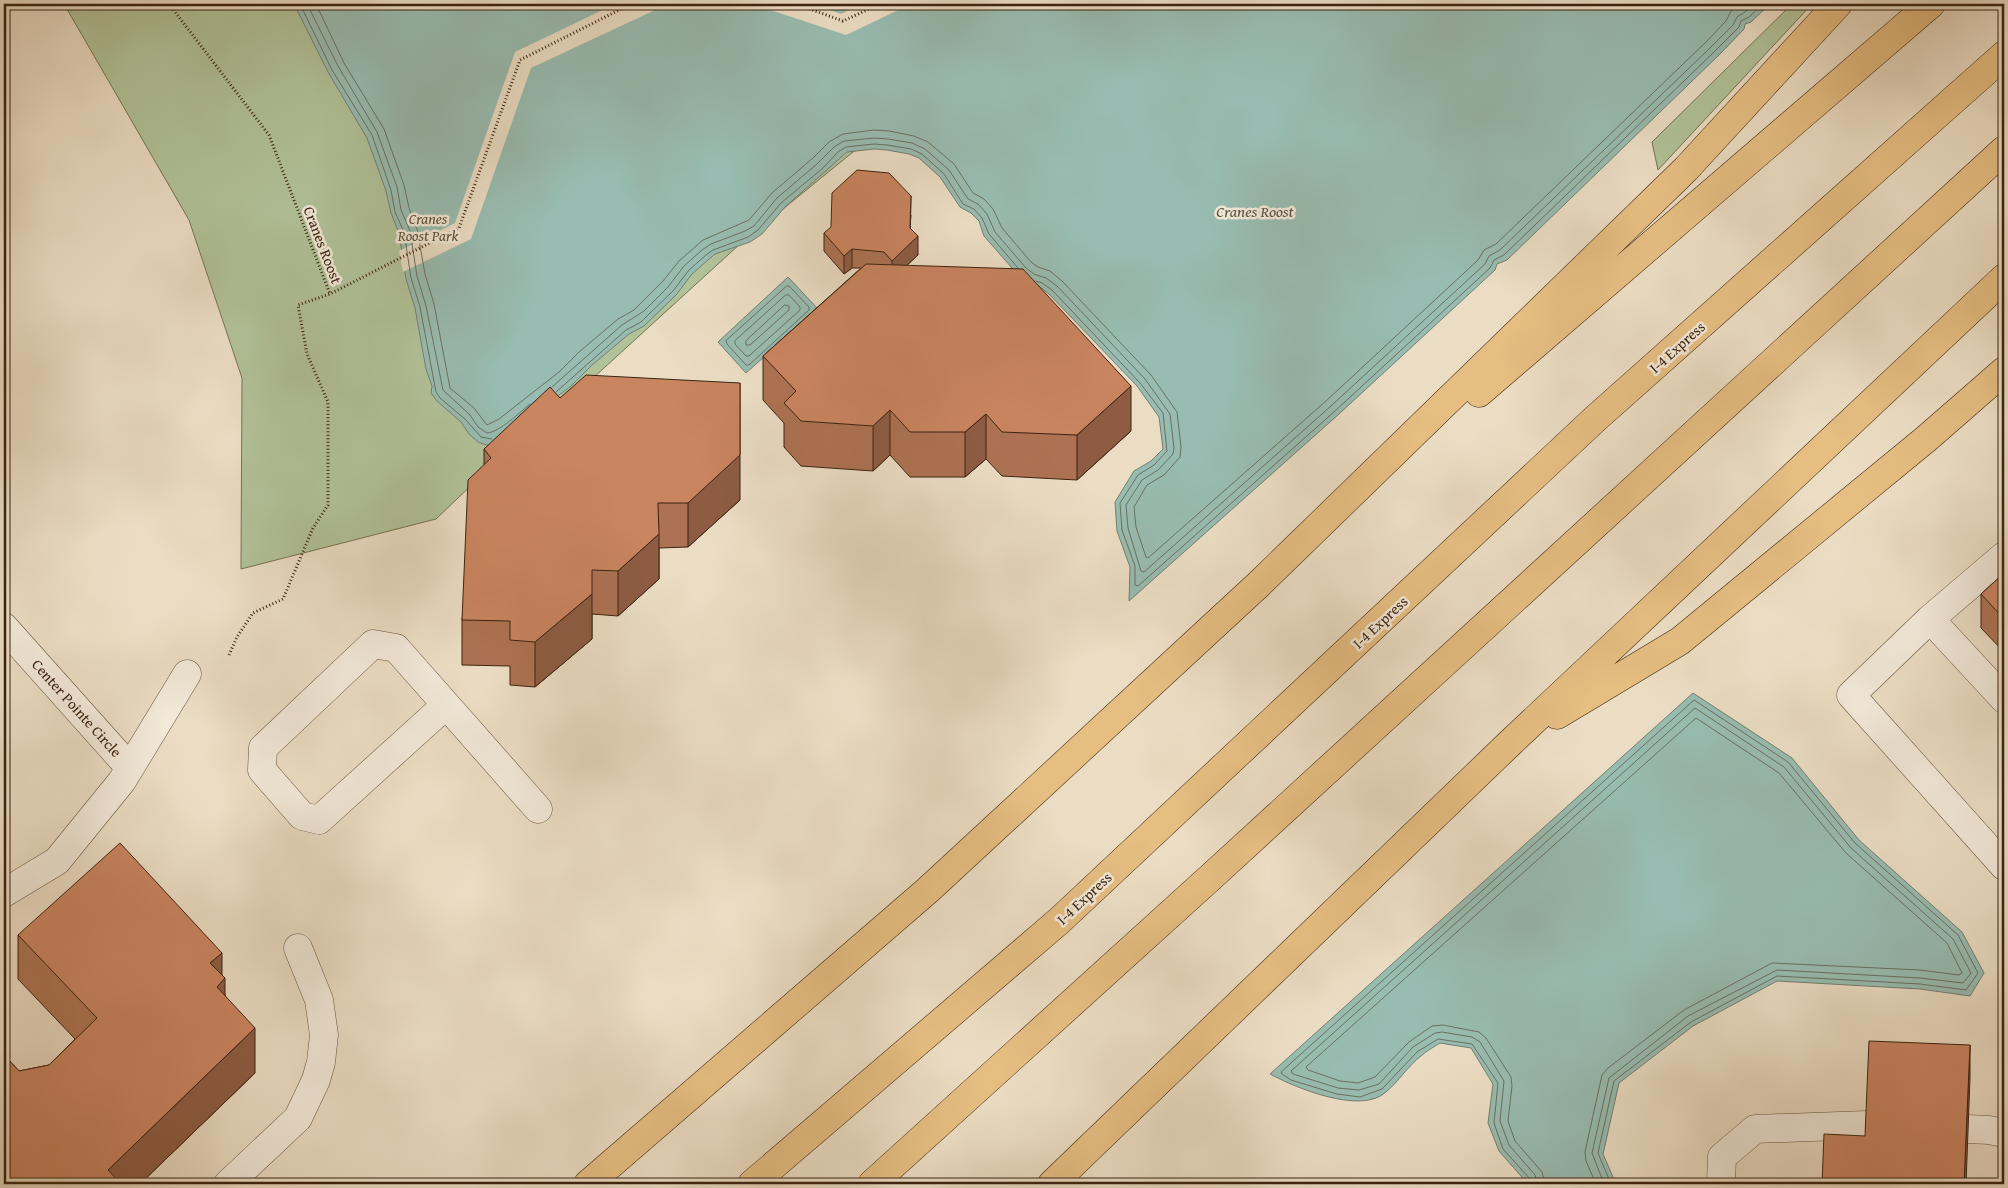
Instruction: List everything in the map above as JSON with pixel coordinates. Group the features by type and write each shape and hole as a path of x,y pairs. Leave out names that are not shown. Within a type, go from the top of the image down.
{"highway":[{"path":"588,1184 928,890 1258,584 1686,169 1838,4"},
{"path":"1258,584 1930,4"},
{"name":"I-4 Express","path":"752,1184 1060,921 1595,419 2004,55"},
{"path":"872,1184 1227,863 2004,150"},
{"path":"1052,1184 1510,743 2004,278"},
{"path":"1510,743 1680,640 1912,451 2004,372"}],"street":[{"path":"2004,556 1930,619 1851,695 2004,866"},
{"path":"1930,619 2004,699"},
{"name":"Center Pointe Circle","path":"4,627 130,768"},
{"path":"446,705 319,820 302,816 262,770 263,748 373,644 396,648 538,808"},
{"name":"Center Pointe Circle","path":"4,893 57,861 122,781 187,674"},
{"path":"228,1184 298,1118 316,1080 321,1062 324,1035 319,1000 298,948"},
{"path":"1721,1184 1722,1157 1754,1129 1867,1125"},
{"path":"1968,1129 2004,1133"}],"path":[{"name":"Cranes Roost","path":"169,4 269,135 330,294 460,228 520,60 632,4"},
{"path":"796,4 843,21 880,4"},
{"path":"230,656 237,637 253,613 283,599 313,528 328,505 328,402 307,354 298,305 330,294"}],"green space":[{"name":"Cranes Roost Park","path":"64,4 1117,4 853,152 740,244 436,519 241,569 242,378 189,220"},
{"path":"1792,4 1812,4 1658,170 1652,142"}],"water":[{"name":"Cranes Roost","path":"294,4 1770,4 1751,22 1745,24 1744,29 1720,54 1507,260 1497,264 1495,270 1339,414 1129,601 1130,567 1117,531 1115,502 1134,471 1151,461 1163,449 1159,417 1137,386 1049,294 1040,287 1029,285 1019,276 984,236 979,221 971,213 960,207 940,177 919,158 909,154 874,149 847,152 785,207 762,234 750,242 715,254 709,259 692,274 676,295 644,326 629,334 592,365 571,386 494,444 486,445 478,442 469,434 461,422 437,401 431,393 432,386 426,369 415,308 406,279 399,233 391,213 386,191 367,138 328,72"},
{"path":"788,277 818,309 746,373 718,342"},
{"path":"1693,693 1792,758 1859,840 1962,932 1984,973 1970,996 1920,989 1777,981 1693,1026 1619,1083 1603,1154 1616,1184 1528,1184 1499,1151 1488,1123 1493,1084 1471,1048 1440,1043 1416,1060 1386,1092 1375,1098 1361,1101 1328,1097 1296,1086 1270,1074"}],"pier":[{"path":"615,4 668,4 531,68 471,239 403,272 399,251 455,223 515,52"},
{"path":"752,4 812,4 841,14 861,4 911,4 846,35"}],"building":[{"path":"857,170 889,173 911,196 910,228 918,236 892,261 884,252 852,249 844,256 824,233 831,227 832,193"},
{"path":"866,264 1023,269 1131,386 1077,435 1002,432 986,414 965,432 910,432 890,410 873,426 801,421 784,403 796,391 763,356"},
{"path":"586,375 740,383 740,455 688,503 658,503 659,534 618,571 592,570 592,594 535,642 510,640 510,621 462,620 468,480 491,458 484,449 550,387 560,398"},
{"path":"2004,573 2004,619 1981,594"},
{"path":"120,843 222,953 210,963 225,978 217,987 255,1028 108,1170 121,1184 5,1184 4,1055 19,1071 49,1065 97,1018 18,935"},
{"path":"1869,1041 1970,1045 1964,1184 1822,1184 1824,1134 1865,1136"}]}
